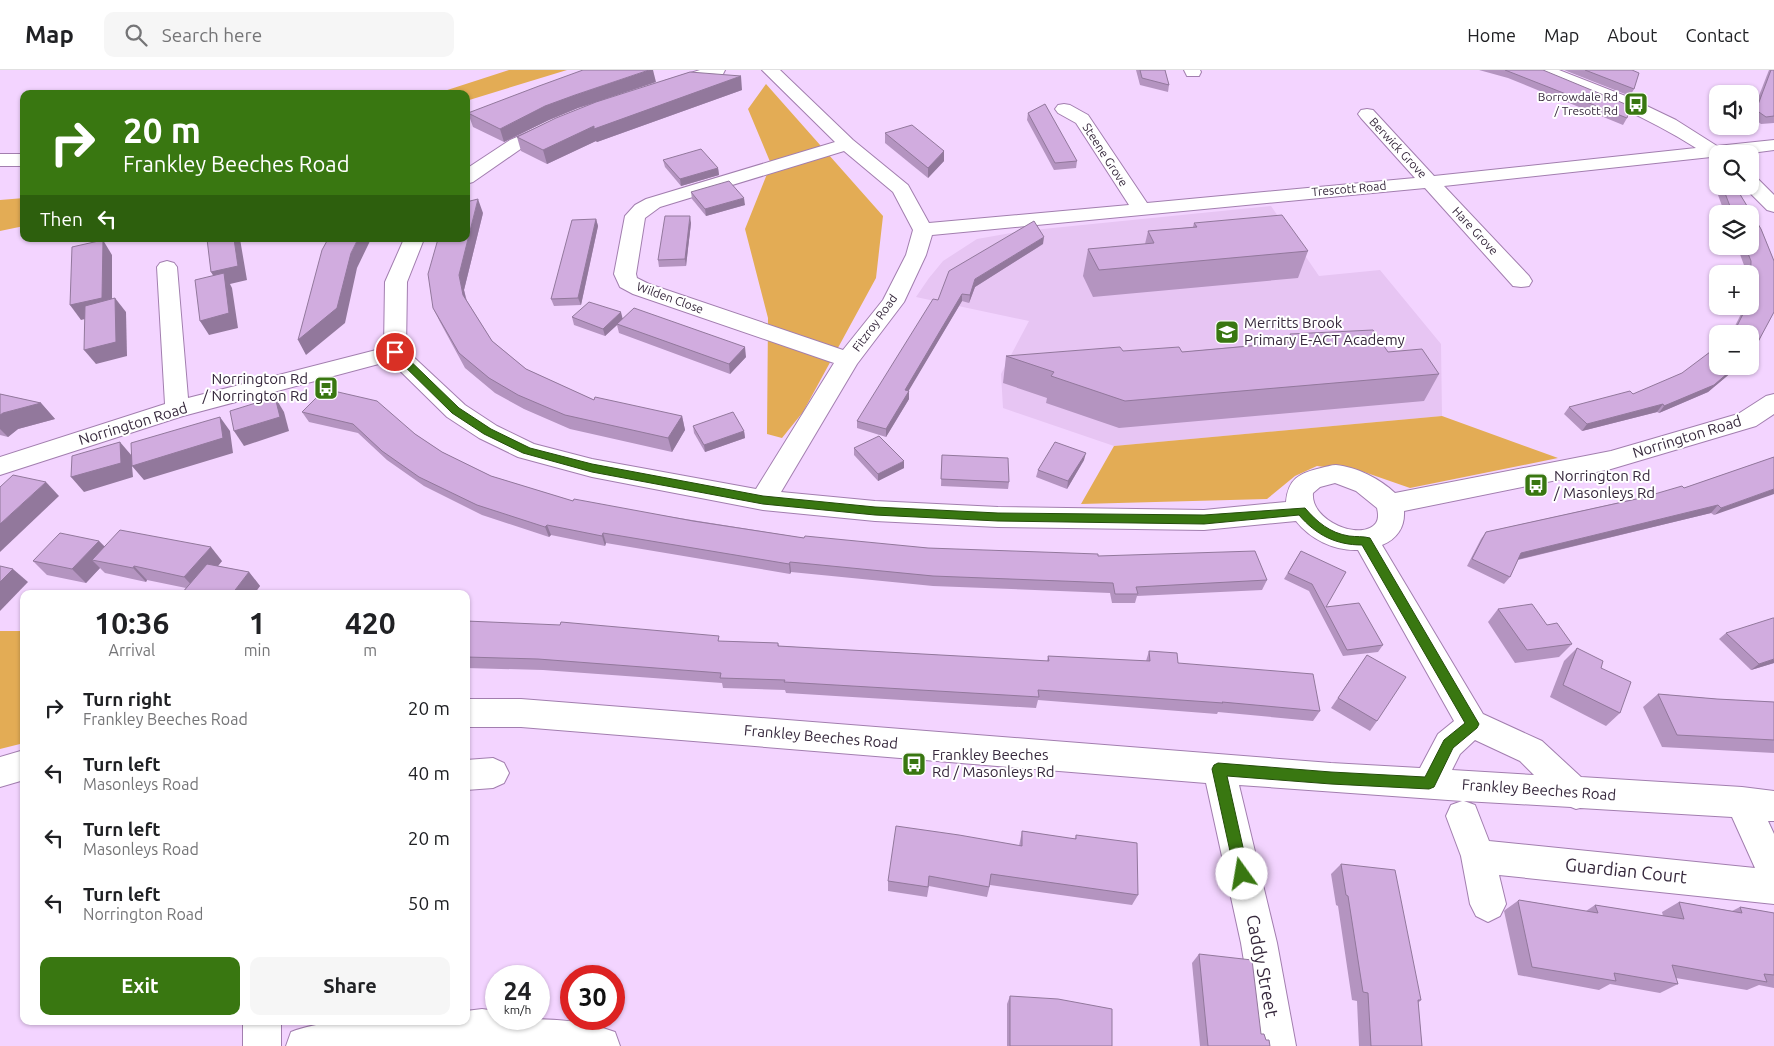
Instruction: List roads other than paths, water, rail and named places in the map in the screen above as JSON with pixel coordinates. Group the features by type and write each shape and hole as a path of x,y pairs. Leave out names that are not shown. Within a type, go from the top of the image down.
{"street":[{"path":"653,91 717,70"},
{"path":"770,70 847,144 901,189 923,230"},
{"path":"1544,70 1614,98 1670,124 1709,148"},
{"name":"Steene Grove","path":"1064,109 1082,119 1140,208"},
{"name":"Berwick Grove","path":"1367,114 1429,182"},
{"path":"470,175 516,144 570,119"},
{"name":"Wilden Close","path":"847,144 653,203 642,209 635,216 625,274 628,282 641,289 848,360"},
{"name":"Trescott Road","path":"1759,148 1774,146"},
{"name":"Trescott Road","path":"923,230 1709,154"},
{"path":"0,160 20,160"},
{"name":"Hare Grove","path":"1429,182 1521,281"},
{"path":"1759,191 1774,206"},
{"name":"Fitzroy Road","path":"763,500 848,360 893,302 916,255 923,230"},
{"path":"413,242 396,282 395,352 456,411 488,432 526,451 592,468 763,500 875,511 998,517 1204,520 1301,511"},
{"path":"167,267 177,409"},
{"name":"Norrington Road","path":"0,466 177,409 395,352"},
{"name":"Norrington Road","path":"1390,504 1611,460 1747,420 1774,402"},
{"path":"1335,474 1356,479 1371,486 1390,504 1390,524 1384,534 1366,541 1350,541 1328,534 1314,526 1301,511 1298,499 1301,487 1310,479 1335,474"},
{"path":"1366,541 1472,724 1531,751 1576,794"},
{"name":"Frankley Beeches Road","path":"470,713 520,713 1331,778 1758,804"},
{"path":"1429,783 1449,744 1472,724"},
{"path":"0,772 20,766"},
{"name":"Caddy Street","path":"1218,769 1258,943 1277,1046"},
{"path":"1758,804 1774,872"},
{"path":"1463,816 1478,856 1488,904"},
{"name":"Guardian Court","path":"1478,856 1774,887"},
{"path":"262,1025 262,1046"},
{"path":"305,1046 482,1028 601,1046"}],"place":[{"name":"Borrowdale Rd / Tresott Rd","path":"1636,104"},
{"name":"Merritts Brook Primary E-ACT Academy","path":"1227,332"},
{"name":"Norrington Rd / Norrington Rd","path":"326,388"},
{"name":"Norrington Rd / Masonleys Rd","path":"1536,485"},
{"name":"Frankley Beeches Rd / Masonleys Rd","path":"914,764"}]}
